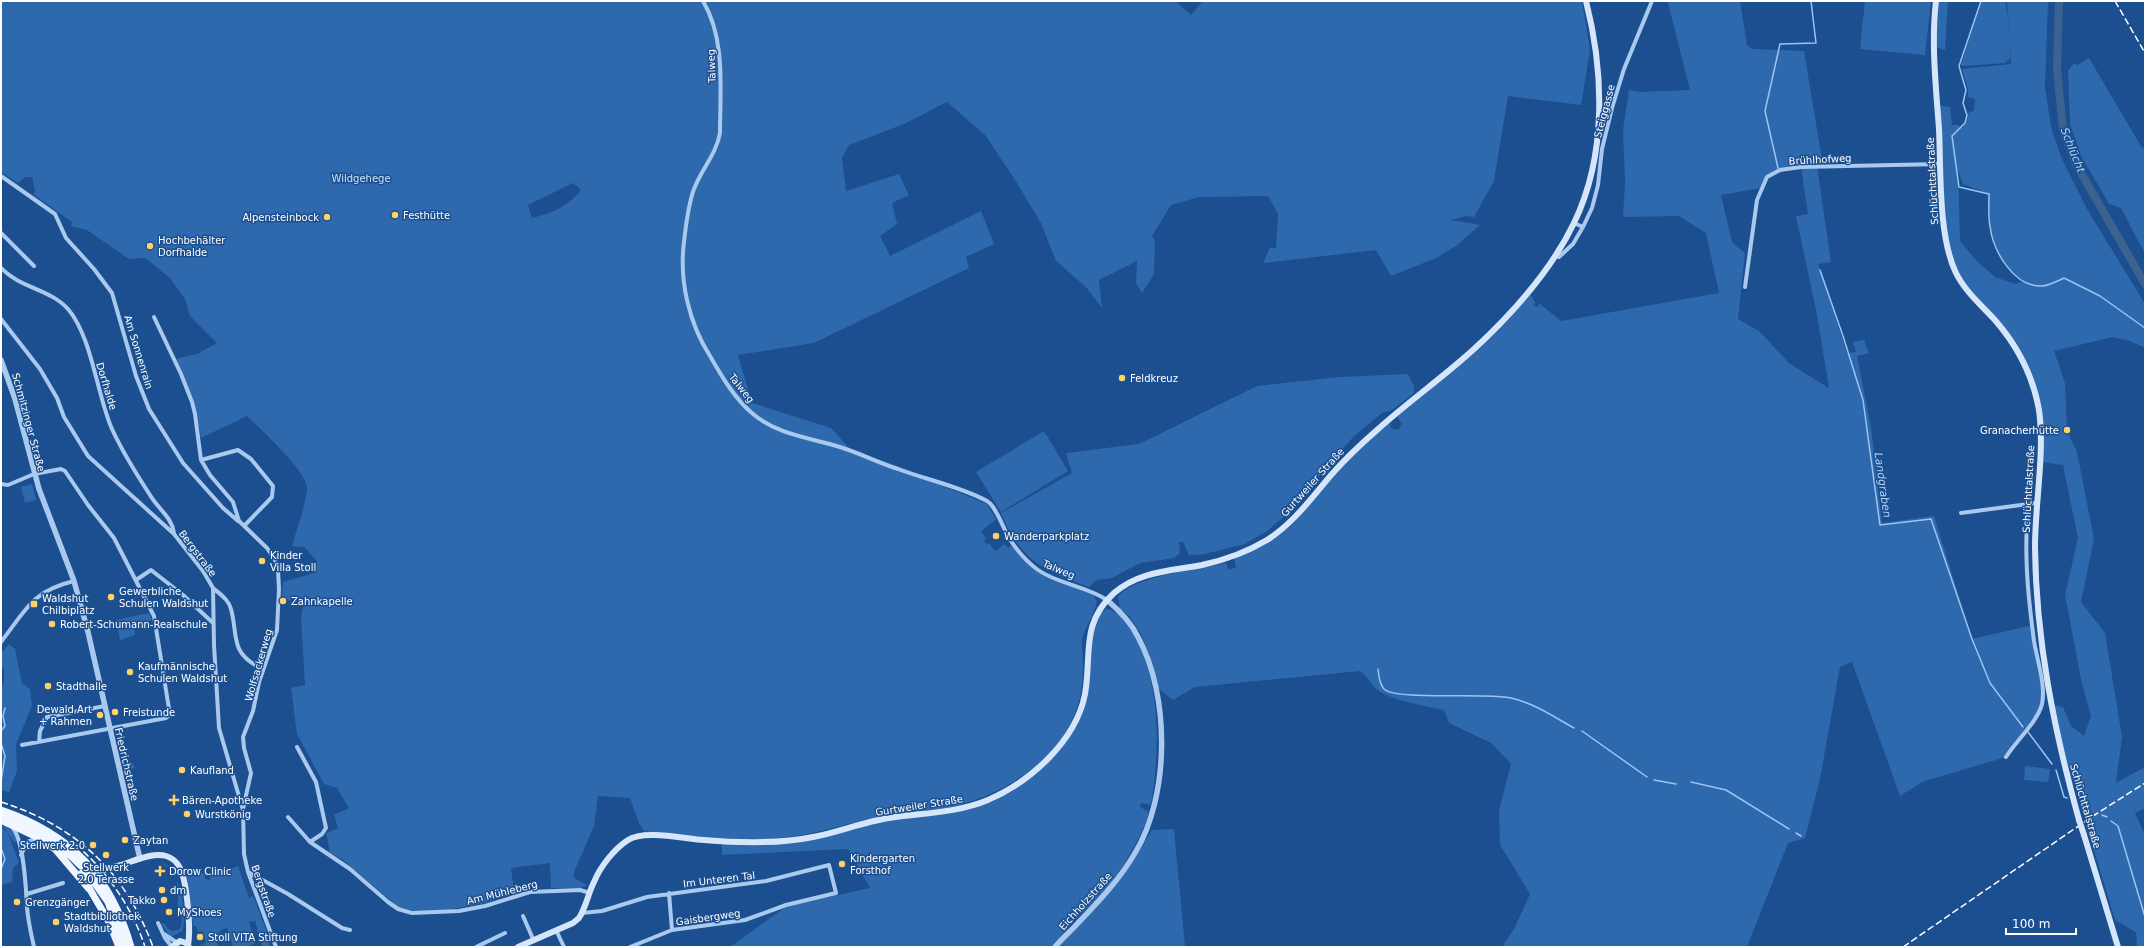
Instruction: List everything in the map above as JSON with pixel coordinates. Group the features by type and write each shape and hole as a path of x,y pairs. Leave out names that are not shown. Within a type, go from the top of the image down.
{"main road":[{"name":"Gurtweiler Straße","path":"518,947 533,939 573,923 582,913 594,881 607,861 628,840 637,836 757,842 804,838 884,819 970,806 991,799 1012,787 1048,759 1061,743 1079,713 1084,697 1087,647 1090,633 1096,615 1107,600 1124,585 1135,579 1153,573 1229,558 1251,549 1271,537 1295,516 1363,442 1471,352 1534,285 1555,256 1574,223 1587,190 1594,161 1598,119 1598,85 1595,48 1586,1"},
{"name":"Schlüchttalstraße","path":"1936,1 1934,46 1945,238 1956,272 1964,286 2014,345 2031,382 2039,410 2040,438 2036,503 2036,589 2041,645 2061,756 2118,947"},
{"path":"1,810 46,829 64,842 108,902 125,947"},
{"path":"1,815 31,827 52,840 82,867 86,888 93,881 131,862 156,856 166,856 172,859 180,866 184,879 188,928 180,945"},
{"path":"1,820 39,838 82,867"},
{"path":"93,881 113,898 131,947"},
{"path":"93,881 119,947"}],"street":[{"name":"Talweg","path":"703,1 709,11 718,36 720,133 717,149 694,188 689,205 683,244 684,279 689,309 697,332 721,375 742,404 766,424 796,437 835,445 898,469 950,486 989,502 1008,537 1038,570 1092,591 1107,600"},
{"name":"Steiggasse","path":"1555,256 1559,257 1567,251 1583,227 1592,208 1598,185 1602,149 1612,108 1624,69 1652,1"},
{"name":"Brühlhofweg","path":"1745,287 1757,200 1767,177 1780,170 1801,167 1940,164"},
{"name":"Am Sonnenrain","path":"1,176 55,214 60,222 66,238 94,269 112,293 136,376 149,410 183,463 223,508 239,521"},
{"path":"1574,223 1583,227"},
{"path":"1,233 34,266"},
{"name":"Dorfhalde","path":"1,268 20,281 52,296 69,311 87,348 113,430 151,496 173,524 174,534"},
{"path":"154,317 181,374 192,402 201,460 210,475 233,502 239,521"},
{"name":"Bergstraße","path":"1,319 40,369 57,398 64,417 88,456 174,534 203,571 213,588 213,623 219,728 243,810 244,854 248,872 276,947"},
{"name":"Schmitzinger Straße","path":"1,360 17,405 39,489"},
{"path":"201,460 238,450 251,459 273,486 272,497 244,525"},
{"path":"1,484 8,484 34,474 61,469 65,471 88,505 114,538 154,616 170,715 166,718 22,745"},
{"name":"Friedrichstraße","path":"39,489 74,582 105,706 140,859"},
{"path":"1961,513 2036,503"},
{"path":"2006,757 2036,717 2042,705 2043,694 2034,639 2028,573 2026,530 2029,504"},
{"name":"Wolfsackerweg","path":"239,521 272,554 280,579 277,630 259,682 253,711 243,737 251,772 243,810"},
{"path":"136,580 151,570 183,595 213,623"},
{"path":"1,642 40,594 53,587 74,582"},
{"path":"213,588 226,600 231,609 236,645 247,660 257,666 260,665"},
{"name":"Eichholzstraße","path":"1055,947 1107,892 1135,854 1149,827 1158,792 1160,775 1160,726 1152,675 1138,636 1127,618 1107,600"},
{"path":"39,742 40,731 47,717 105,706"},
{"path":"297,747 316,782 326,828 322,834 310,842"},
{"name":"Am Mühleberg","path":"288,817 310,842 350,869 398,909 412,913 427,914 478,907 530,892 580,890 590,893"},
{"path":"12,826 18,836 27,894 27,908 34,947"},
{"path":"21,856 27,842 39,838"},
{"name":"Im Unteren Tal","path":"582,913 602,911 647,897 669,893 766,881 829,865 836,893"},
{"path":"248,872 288,894 342,928 350,930"},
{"path":"27,894 64,883"},
{"path":"669,893 672,930"},
{"name":"Gaisbergweg","path":"630,947 672,930 745,920 786,905 836,893"},
{"path":"523,916 533,939"},
{"path":"158,923 164,934 180,945"},
{"path":"556,930 564,947"},
{"path":"476,947 505,933"},
{"path":"164,934 180,945"}],"green space":[{"name":"Wildgehege","path":"1,1 1175,1 1191,15 1203,1 1582,1 1590,50 1581,105 1508,96 1494,181 1474,217 1466,216 1451,220 1480,225 1456,246 1436,258 1391,276 1376,250 1263,263 1270,248 1276,248 1278,214 1268,196 1199,197 1171,205 1152,236 1155,240 1154,274 1142,293 1136,283 1137,261 1099,280 1102,308 1086,287 1056,261 1041,223 986,136 947,102 904,124 849,145 842,158 846,191 899,174 909,195 892,203 897,224 880,236 890,256 981,211 994,244 966,257 969,268 814,343 738,355 752,403 831,428 850,449 945,483 943,486 987,504 996,519 981,532 986,538 984,541 987,545 989,543 995,551 1005,544 1008,548 1011,545 1037,572 1093,595 1097,601 1082,640 1082,684 1080,697 1073,719 1061,739 1047,756 1010,784 989,795 967,803 946,808 883,816 788,837 770,839 734,839 644,831 639,823 630,798 598,796 594,826 574,872 574,878 587,885 581,888 551,888 550,863 511,868 514,891 485,903 426,912 398,907 343,860 330,853 326,833 338,828 334,815 349,808 337,788 324,784 297,734 291,688 305,685 301,618 303,607 302,597 286,601 282,595 283,582 314,573 317,561 304,547 292,546 305,503 307,489 300,473 272,440 247,416 201,438 192,398 176,359 197,354 217,343 190,316 185,299 169,277 145,258 129,259 87,230 71,226 72,222 33,194 35,191 32,177 25,177 18,183 1,172","holes":["573,183 581,190 565,205 547,214 532,218 528,205"]},
{"path":"1670,1 1740,1 1747,45 1752,49 1804,51 1823,166 1817,166 1831,262 1818,264 1847,353 1856,352 1853,342 1864,340 1869,353 1857,356 1871,427 1882,523 1934,516 1972,639 2033,625 2043,694 2042,705 2036,717 2006,757 1922,782 1900,796 1852,662 1840,667 1820,779 1805,838 1788,843 1747,947 1502,947 1514,929 1530,894 1500,845 1499,811 1511,764 1491,743 1449,723 1444,710 1405,702 1380,692 1360,671 1195,687 1173,700 1158,688 1148,651 1141,634 1129,616 1120,609 1118,596 1127,589 1139,583 1168,574 1226,563 1229,570 1236,567 1234,559 1274,539 1294,523 1363,443 1390,422 1391,428 1398,430 1402,423 1397,415 1474,354 1530,293 1535,302 1534,306 1538,307 1539,303 1561,321 1719,293 1706,233 1679,216 1623,217 1625,182 1623,130 1629,90 1639,92 1690,90 1668,3","holes":["1801,167 1808,214 1796,216 1817,315 1829,388 1790,364 1759,331 1738,319 1745,253 1732,242 1721,195 1761,188 1765,181 1773,173"]},
{"path":"1865,1 1931,1 1925,55 1860,49"},
{"path":"1939,1 1948,1 1945,50 1936,47"},
{"path":"1981,1 2005,1 2009,24 2010,58 2005,63 1963,66 1961,65"},
{"path":"2007,1 2048,1 2045,87 2051,127 2061,157 2087,209 2145,304 2145,348 2130,341 2113,337 2054,351 2065,383 2067,431 2077,452 2094,539 2081,602 2105,633 2122,737 2116,783 2145,767 2145,808 2135,813 2145,835 2145,947 2137,947 2136,932 2115,920 2066,757 2053,705 2063,707 2071,726 2084,736 2091,716 2082,684 2065,595 2078,538 2063,465 2042,462 2043,438 2025,361 2013,340 1967,285 1959,272 1945,238 1937,105 1950,107 1952,125 1958,125 1962,128 1966,124 1969,112 1974,111 1975,99 1968,97 1968,89 1962,69 2011,64","holes":["1958,170 1963,184 1989,194 1992,233 1998,251 2009,269 2023,281 2015,284 1995,277 1975,259 1960,241"]},
{"path":"2089,58 2142,148 2145,147 2145,254 2121,208 2109,204 2081,156 2070,124 2068,71 2074,63 2077,65"},
{"path":"1408,374 1414,386 1414,393 1392,410 1382,413 1354,436 1286,515 1267,531 1245,544 1205,554 1189,555 1183,542 1179,542 1180,553 1174,558 1140,563 1112,578 1097,580 1089,587 1058,575 1035,562 1025,553 1017,542 1001,513 1072,473 1066,453 1139,444 1257,386 1340,377"},
{"path":"1044,431 1068,471 1001,512 976,472"},
{"path":"32,484 36,500 25,503 21,487"},
{"path":"1106,609 1117,613 1129,627 1140,646 1148,668 1153,690 1157,737 1151,805 1141,803 1140,807 1149,812 1137,842 1118,873 1105,890 1064,932 1052,947 730,947 787,906 870,888 848,849 722,855 722,844 770,844 885,821 972,808 992,802 1033,775 1081,714 1094,627 1099,615"},
{"path":"149,613 152,620 134,625 135,635 120,640 116,620"},
{"path":"9,644 15,649 22,683 30,689 32,706 16,744 17,771 9,792 1,790 1,690 4,681 4,669 1,667 1,653"},
{"path":"132,762 135,768 123,770 121,765"},
{"path":"2025,766 2050,769 2048,782 2024,780"},
{"path":"1,823 13,831 17,841 14,842"},
{"path":"1,827 8,833 19,863 13,868 12,882 1,885"},
{"path":"1174,829 1185,947 1058,947 1135,858 1152,830"},
{"path":"238,866 249,898 253,896 269,937 269,947 259,947 262,946 255,921 249,922 255,943 247,947 233,946 227,928 219,931 221,940 217,942 218,947 199,945 206,943 203,931 198,932 196,926 193,926 187,875 205,873 205,879 210,880 210,876"},
{"path":"176,879 183,904 184,924 182,931 171,937 161,924 163,923 171,931 179,930 182,924 181,910 178,907 178,889"}],"waterway":[{"name":"Landgraben","path":"1778,168 1765,111 1780,44 1816,43 1811,1"},
{"path":"1981,1 1959,66 1966,90 1963,103 1967,115 1965,123 1952,136 1959,187 1989,194 1989,218 1995,246 2007,266 2023,281 2033,285 2043,286 2064,278 2100,296 2145,328"},
{"name":"Schlücht","path":"2059,1 2057,68 2063,129 2077,166 2145,284"},
{"name":"Landgraben","path":"1820,270 1863,400 1880,525 1931,519 1972,639 1990,683 2023,727"},
{"path":"1378,669 1382,687 1392,693 1423,696 1499,696 1511,698 1528,703 1574,728"},
{"path":"1,731 5,726 3,716 5,708"},
{"path":"1582,731 1647,777"},
{"name":"Landgraben","path":"2028,732 2052,764"},
{"path":"1,743 5,756 1,782"},
{"name":"Landgraben","path":"2056,770 2064,797 2067,798"},
{"path":"1654,780 1676,784"},
{"path":"1691,782 1726,790 1789,829"},
{"name":"Landgraben","path":"2102,815 2107,817"},
{"name":"Landgraben","path":"2111,821 2118,826 2145,917"},
{"path":"1796,833 1801,836"},
{"path":"1,848 5,859 1,869"}],"railway":[{"path":"2115,1 2145,53"},
{"path":"1903,947 2093,816 2145,783"},
{"path":"1,802 28,812 53,824 75,839 95,856 113,875 129,896 153,947"},
{"path":"76,845 98,867 118,892 134,919 145,947"}],"place":[{"name":"Festhütte","path":"395,215"},
{"name":"Alpensteinbock","path":"327,217"},
{"name":"Hochbehälter Dorfhalde","path":"150,246"},
{"name":"Feldkreuz","path":"1122,378"},
{"name":"Granacherhütte","path":"2067,430"},
{"name":"Wanderparkplatz","path":"996,536"},
{"name":"Kinder Villa Stoll","path":"262,561"},
{"name":"Gewerbliche Schulen Waldshut","path":"111,597"},
{"name":"Zahnkapelle","path":"283,601"},
{"name":"Waldshut Chilbiplatz","path":"34,604"},
{"name":"Robert-Schumann-Realschule","path":"52,624"},
{"name":"Kaufmännische Schulen Waldshut","path":"130,672"},
{"name":"Stadthalle","path":"48,686"},
{"name":"Freistunde","path":"115,712"},
{"name":"Dewald Art + Rahmen","path":"100,715"},
{"name":"Kaufland","path":"182,770"},
{"name":"Bären-Apotheke","path":"174,800"},
{"name":"Wurstkönig","path":"187,814"},
{"name":"Zaytan","path":"125,840"},
{"name":"Stellwerk 2.0","path":"93,845"},
{"name":"Stellwerk 2.0 Terasse","path":"106,855"},
{"name":"Kindergarten Forsthof","path":"842,864"},
{"name":"Dorow Clinic","path":"160,871"},
{"name":"dm","path":"162,890"},
{"name":"Takko","path":"164,900"},
{"name":"Grenzgänger","path":"17,902"},
{"name":"MyShoes","path":"169,912"},
{"name":"Stadtbibliothek Waldshut","path":"56,922"},
{"name":"Stoll VITA Stiftung","path":"200,937"}]}
